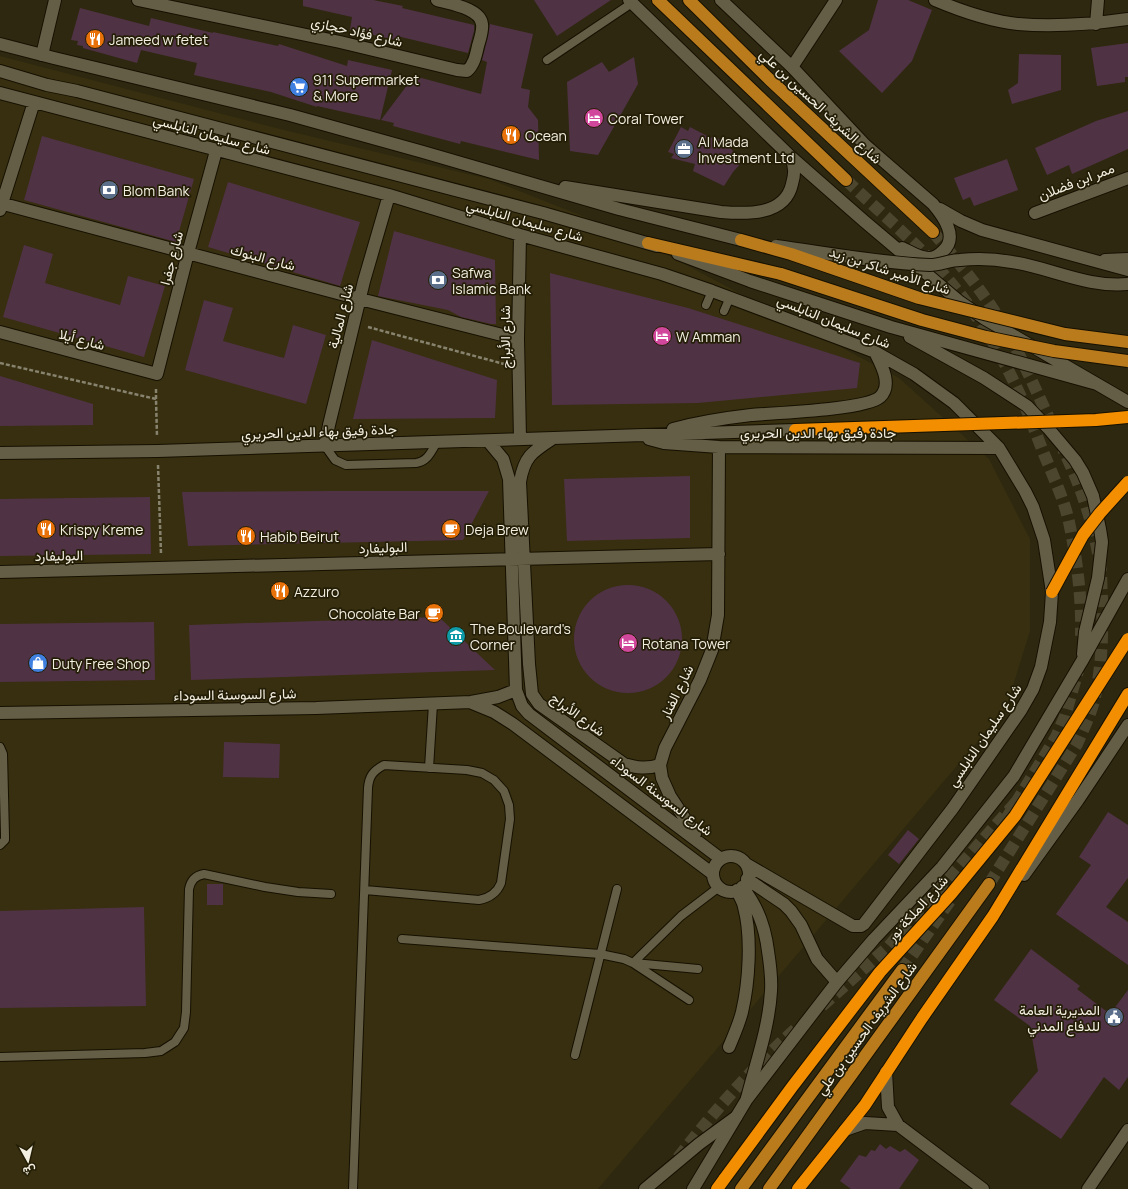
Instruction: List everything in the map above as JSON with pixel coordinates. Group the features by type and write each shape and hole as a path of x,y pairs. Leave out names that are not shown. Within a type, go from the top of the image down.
{"highway":[{"path":"796,430 1096,420 1128,417"},
{"path":"1052,592 1083,535 1100,513 1128,482"},
{"name":"شارع الملكة نور","path":"717,1189 792,1087 880,972 950,894 1015,816 1128,639"},
{"path":"798,1189 865,1105 922,1018 993,916 1128,694"}],"main road":[{"path":"658,0 846,180"},
{"name":"شارع الشريف الحسين بن علي","path":"689,0 769,79 933,232"},
{"name":"شارع الأمير شاكر بن زيد","path":"741,240 791,254 919,298 1065,334 1128,342"},
{"path":"648,243 781,274 922,320 986,337 1054,351 1128,361"},
{"name":"شارع الشريف الحسين بن علي","path":"769,1189 989,884"},
{"name":"شارع الشريف الحسين بن علي","path":"741,1189 902,970"}],"street":[{"path":"42,55 55,0"},
{"name":"شارع فؤاد حجازي","path":"138,0 340,42 466,71 472,65 477,51 482,22 478,15 467,9 437,0"},
{"path":"721,0 792,67 865,145 938,210 949,230 949,242 947,248 939,255 928,258 918,256 890,243"},
{"path":"792,67 836,0"},
{"path":"935,0 974,14 1017,24 1096,24 1128,19"},
{"path":"1096,24 1098,0"},
{"path":"631,1 791,158 960,302 985,319 1128,402"},
{"path":"0,44 290,115 516,179 721,212 758,212 772,209 784,200 791,190 795,167 791,158"},
{"name":"شارع سليمان النابلسي","path":"0,71 543,213 648,243 750,281 892,327"},
{"name":"شارع سليمان النابلسي","path":"0,93 216,151 389,195 520,235 662,274 730,297 875,352 914,374 954,403 999,448 1033,507 1044,540 1052,592 1050,622 1041,667 1033,689 1021,710 953,808 861,926 853,926 746,864"},
{"path":"1,206 34,102"},
{"name":"شارع جفرا","path":"157,374 216,151"},
{"name":"ممر ابن فضلان","path":"1035,213 1128,178"},
{"name":"شارع الأمير شاكر بن زيد","path":"516,179 645,216 741,240"},
{"name":"شارع المالية","path":"325,446 360,299 389,195"},
{"path":"928,200 961,222 982,230 1128,270"},
{"name":"شارع البنوك","path":"1,206 518,339"},
{"name":"شارع الأبراج","path":"520,235 518,339 520,439"},
{"path":"741,240 897,263 933,265 959,260 980,259 1012,262 1098,284 1114,286 1128,284"},
{"path":"1090,260 1128,259"},
{"path":"892,327 1097,384"},
{"path":"892,327 984,378 1027,406 1075,460 1089,485 1093,496 1102,542 1098,578 1086,632 1082,661"},
{"name":"شارع أيلا","path":"0,332 157,374"},
{"name":"جادة رفيق بهاء الدين الحريري","path":"659,435 669,430 750,415 861,405 873,401 881,396 886,382 875,352"},
{"name":"جادة رفيق بهاء الدين الحريري","path":"0,453 158,451 796,430"},
{"name":"جادة رفيق بهاء الدين الحريري","path":"638,435 664,443 719,447 999,448"},
{"name":"شارع الأبراج","path":"516,690 521,473 524,464 535,450 553,439"},
{"name":"شارع الأبراج","path":"488,441 503,459 507,469 532,694 539,704 624,764 637,768 649,768 660,765"},
{"name":"شارع الفنار","path":"660,765 665,748 700,680 712,650 718,615 720,554 719,447"},
{"name":"البوليفارد","path":"0,572 720,554"},
{"path":"693,1189 747,1099 837,982 874,939 942,867 1014,776 1082,661 1128,579"},
{"name":"شارع السوسنة السوداء","path":"0,713 308,708 433,704 471,702 498,697 516,690 522,706 529,714 721,859"},
{"name":"شارع السوسنة السوداء","path":"471,702 494,712 512,724 713,874"},
{"path":"993,916 1078,800 1128,725"},
{"path":"660,765 662,778 670,796 700,842"},
{"path":"726,856 737,857 746,864 748,874 742,885 731,891 719,887 716,883 713,874 714,868 721,859 726,856"},
{"path":"742,885 784,904 801,924 817,959 837,982"},
{"path":"729,1047 742,1013 748,960 748,924 744,906 742,885"},
{"path":"742,885 757,908 763,923 767,938 771,977 771,992 767,1018 747,1099"},
{"path":"886,1072 888,1107 898,1125 983,1189"},
{"path":"645,1189 699,1144 736,1117"},
{"path":"845,1130 865,1123 898,1125"},
{"path":"1088,1189 1128,1130"}],"lane":[{"path":"547,60 631,1"},
{"path":"706,305 712,291"},
{"path":"724,311 730,297"},
{"path":"325,446 335,460 346,465 416,463 428,458 437,442"},
{"path":"429,768 433,704"},
{"path":"0,747 3,754 5,840 0,845"},
{"path":"352,1189 364,890 369,778 375,770 384,765 467,770 482,773 494,780 504,791 509,805 510,819 501,883 499,888 491,896 480,900 364,890"},
{"path":"0,1057 145,1053 161,1051 175,1042 184,1028 186,1012 189,889 194,878 198,875 204,874 265,887 298,892 331,894"},
{"path":"633,963 681,916 719,887"},
{"path":"575,1055 617,889"},
{"path":"402,939 600,954 624,959 633,963 690,1000"},
{"path":"633,963 698,968"}],"path":[{"path":"354,323 519,368"},
{"path":"0,363 156,399 162,568"}],"shaded area":[{"path":"0,56 280,129 489,179 628,234 899,378 989,459 1030,539 1030,631 1006,708 598,1189 0,1189"}],"building":[{"path":"303,0 373,0 403,6 402,8 474,25 474,31 468,53 397,36 396,40 350,30 352,17 303,6"},
{"path":"534,0 611,0 557,36"},
{"path":"878,0 908,0 932,10 912,61 882,93 839,51 869,30"},
{"path":"80,8 149,26 151,18 213,33 278,46 279,44 347,66 348,60 392,70 380,120 317,107 271,92 194,75 197,63 141,50 137,63 83,48 83,46 77,45 78,41 71,40"},
{"path":"490,24 533,34 521,88 530,90 528,107 538,120 539,160 461,141 460,144 393,126 394,123 381,120 414,76 481,94 487,62 482,60"},
{"path":"1128,43 1128,77 1125,77 1125,82 1097,86 1091,48"},
{"path":"1019,54 1061,55 1061,90 1012,104 1008,90 1018,83"},
{"name":"Coral Tower","path":"634,57 638,84 598,155 570,151 567,82 602,62 609,72"},
{"path":"1128,111 1128,149 1072,174 1069,165 1047,175 1035,148 1096,121"},
{"path":"681,127 688,131 690,127 711,138 713,136 724,142 743,161 733,172 724,186 693,171 695,164 671,158 674,154 668,152"},
{"name":"Blom Bank","path":"42,136 194,179 176,242 24,200"},
{"path":"1007,159 1018,190 974,206 970,197 963,200 954,178"},
{"path":"228,182 360,222 340,286 208,247"},
{"path":"394,231 495,260 496,324 461,317 448,310 378,296"},
{"path":"24,245 53,254 45,283 120,305 128,276 165,286 144,357 3,317"},
{"name":"W Amman","path":"550,273 688,308 860,363 857,388 698,403 552,405"},
{"path":"204,300 233,308 223,341 284,358 293,325 326,335 306,404 185,370"},
{"path":"372,340 497,380 495,418 353,419"},
{"path":"0,376 93,404 93,425 0,426"},
{"path":"690,476 690,538 567,541 564,479"},
{"path":"489,491 463,540 188,546 182,492"},
{"path":"150,497 151,554 0,556 0,499"},
{"name":"Rotana Tower","path":"628,585 649,589 666,601 678,618 682,639 678,660 666,677 649,689 628,693 607,689 590,677 578,660 574,639 578,618 590,601 607,589"},
{"path":"439,617 495,670 191,680 189,625"},
{"path":"154,622 155,680 0,682 0,624"},
{"path":"224,742 280,744 279,778 223,777"},
{"path":"1108,812 1128,825 1128,878 1106,907 1128,922 1128,965 1056,914 1091,865 1079,857"},
{"path":"908,830 919,839 899,864 888,855"},
{"path":"207,884 223,884 223,905 207,905"},
{"path":"144,907 146,1006 0,1008 0,911"},
{"path":"1031,949 1080,986 1077,989 1110,1014 1128,990 1128,1077 1119,1090 1104,1077 1061,1139 1010,1104 1038,1071 1030,1026 994,1000"},
{"path":"880,1144 886,1149 890,1146 900,1152 905,1149 919,1160 899,1189 851,1189 840,1181 859,1155 866,1157 871,1150 875,1151"}],"tunnel":[{"path":"846,180 903,233 944,274 975,314 1006,367 1026,409 1067,513 1078,579 1081,608 1081,636"},
{"path":"933,232 972,279 1002,323 1026,368 1055,431"},
{"path":"989,884 1077,744 1094,701 1097,688 1102,637 1101,569 1086,506 1076,477 1063,449"},
{"path":"1006,819 1056,737 1065,716 1078,671"},
{"path":"822,1006 888,947 1018,800"},
{"path":"902,970 952,898"},
{"path":"678,1158 735,1090 766,1057 798,1027"}],"place":[{"name":"Jameed w fetet","path":"95,39"},
{"name":"911 Supermarket & More","path":"299,87"},
{"name":"Coral Tower","path":"594,118"},
{"name":"Ocean","path":"511,135"},
{"name":"Al Mada Investment Ltd","path":"684,149"},
{"name":"Blom Bank","path":"109,190"},
{"name":"Safwa Islamic Bank","path":"438,280"},
{"name":"W Amman","path":"662,336"},
{"name":"Krispy Kreme","path":"46,529"},
{"name":"Deja Brew","path":"451,529"},
{"name":"Habib Beirut","path":"246,536"},
{"name":"Azzuro","path":"280,591"},
{"name":"Chocolate Bar","path":"434,613"},
{"name":"The Boulevard's Corner","path":"456,636"},
{"name":"Rotana Tower","path":"628,643"},
{"name":"Duty Free Shop","path":"38,663"},
{"name":"المديرية العامة للدفاع المدني","path":"1114,1017"}]}
